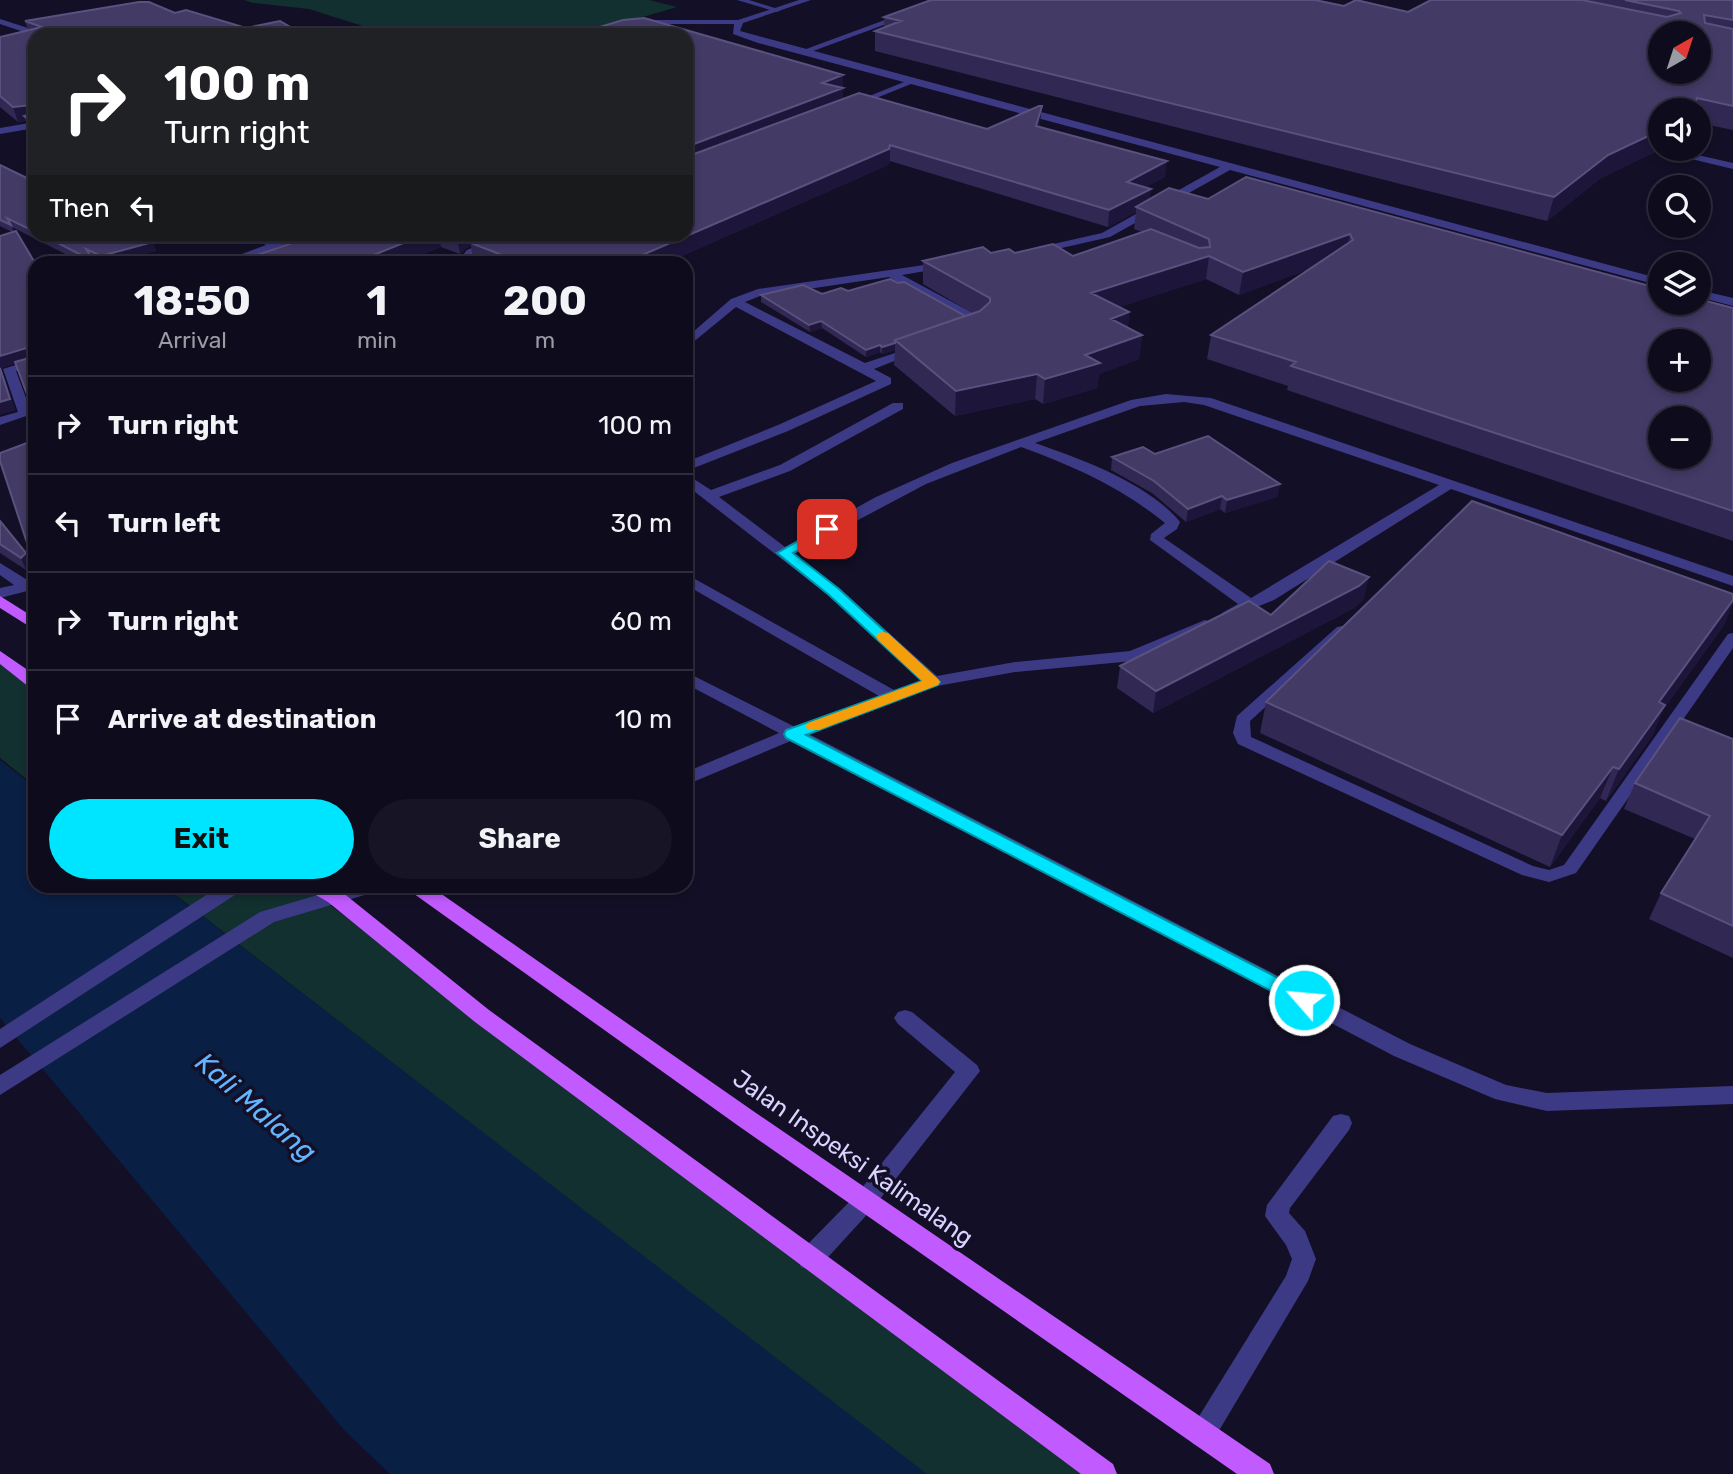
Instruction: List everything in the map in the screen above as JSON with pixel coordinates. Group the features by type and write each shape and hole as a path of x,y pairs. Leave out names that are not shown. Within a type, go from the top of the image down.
{"main road":[{"path":"0,601 28,620"},
{"path":"0,656 28,678"},
{"path":"328,893 482,1016 1103,1474"},
{"name":"Jalan Inspeksi Kalimalang","path":"427,893 1259,1474"}],"street":[{"path":"627,28 654,22 739,22 807,0"},
{"path":"0,20 27,31"},
{"path":"739,22 735,28 740,34 802,52 1648,279"},
{"path":"42,28 66,23"},
{"path":"0,131 28,126"},
{"path":"1028,253 1088,240 1120,229 1228,167"},
{"path":"1120,229 1131,234"},
{"path":"693,338 735,302 770,291 954,264"},
{"path":"892,274 981,324 963,334"},
{"path":"1711,296 1733,302"},
{"path":"693,464 783,428 886,381 735,302"},
{"path":"864,368 928,346"},
{"path":"0,421 24,414 9,369 28,365"},
{"path":"783,553 893,494 964,462 1095,419 1122,405 1175,396 1206,401 1733,581"},
{"path":"710,495 785,468 898,406"},
{"path":"1021,443 1084,464 1126,487 1173,522 1169,529 1156,537 1157,540 1250,605"},
{"path":"693,483 834,592 933,682"},
{"path":"693,776 792,734 933,682 1015,667 1133,656 1250,605 1313,570 1449,484"},
{"path":"0,568 28,583"},
{"path":"693,583 893,697"},
{"path":"0,593 28,586"},
{"path":"693,681 1402,1050 1503,1093 1547,1102 1733,1095"},
{"path":"0,1041 223,893"},
{"path":"0,1086 267,918 322,893"},
{"path":"810,1259 865,1201 969,1071 905,1018"},
{"path":"1202,1434 1296,1281 1304,1259 1296,1239 1277,1216 1279,1205 1340,1124"}],"lane":[{"path":"741,0 777,10"},
{"path":"802,52 911,14"},
{"path":"851,105 912,82"},
{"path":"863,100 877,104"},
{"path":"1711,161 1733,166"},
{"path":"267,242 276,246"},
{"path":"247,256 286,242"},
{"path":"467,256 496,242"},
{"path":"1473,513 1490,497"},
{"path":"1353,620 1242,719 1241,733 1244,740 1528,872 1549,876 1570,869 1733,637"}],"green space":[{"path":"244,0 649,0 677,7 605,28 369,28 309,9"},
{"path":"0,655 28,677 28,780 0,758"},
{"path":"173,893 314,893 1103,1474 924,1474"}],"water":[{"name":"Kali Malang","path":"0,760 28,782 28,893 172,893 927,1474 390,1474 345,1431 0,1018"}],"building":[{"path":"931,0 1315,0 1344,6 1356,0 1408,12 1431,0 1582,0 1667,17 1681,13 1625,0 1733,0 1733,20 1704,15 1705,21 1648,21 1648,84 1712,84 1712,24 1733,29 1733,106 1711,101 1711,98 1648,98 1648,136 1608,155 1554,197 875,31 901,21 884,17"},
{"path":"149,2 175,13 186,10 246,28 38,28 42,27 25,21"},
{"path":"644,18 679,28 596,28 623,20"},
{"path":"280,21 292,28 246,28"},
{"path":"28,30 28,105 13,107 0,96 0,37"},
{"path":"693,32 843,75 822,83 843,88 693,144"},
{"path":"859,93 987,129 1042,106 1036,126 1167,161 1127,182 1151,189 1109,210 890,145 889,149 693,233 693,154"},
{"path":"0,165 28,179 28,228 7,218 11,225 0,220"},
{"path":"1246,177 1648,285 1648,315 1711,315 1711,302 1733,308 1733,511 1291,366 1296,362 1211,335 1353,240 1350,234 1243,272 1209,256 1091,293 1129,312 1111,319 1142,335 1085,355 1100,363 1045,379 1037,374 956,391 895,340 980,311 990,302 990,298 923,261 983,247 991,253 1009,249 1015,253 1053,244 1073,256 1151,229 1199,248 1210,247 1209,239 1136,207 1169,188 1208,199"},
{"path":"16,231 31,256 28,256 28,348 0,356 0,236"},
{"path":"56,242 153,242 101,256 86,249 91,256 83,256"},
{"path":"295,242 406,242 371,256 254,256"},
{"path":"673,242 640,256 505,256 471,243"},
{"path":"890,279 898,283 904,282 965,316 895,340 895,343 866,350 821,321 809,325 761,295 803,285 822,294 841,288 848,291"},
{"path":"28,358 28,397 15,362"},
{"path":"0,368 10,399 0,402"},
{"path":"1208,436 1280,484 1227,500 1222,496 1188,509 1154,481 1112,457 1143,447 1155,454"},
{"path":"28,443 28,546 0,461 0,453"},
{"path":"1472,501 1733,594 1733,600 1659,702 1665,705 1619,769 1613,767 1562,835 1266,702"},
{"path":"0,521 26,553 21,558 0,544"},
{"path":"1329,561 1369,577 1359,586 1156,691 1120,666 1249,601 1271,615"},
{"path":"1680,718 1733,739 1733,926 1661,893 1710,816 1635,783"}],"slow traffic":[{"path":"813,726 933,682 883,636"}],"route":[{"path":"827,529 783,553 834,592 933,682 792,734 1304,1000"}]}
